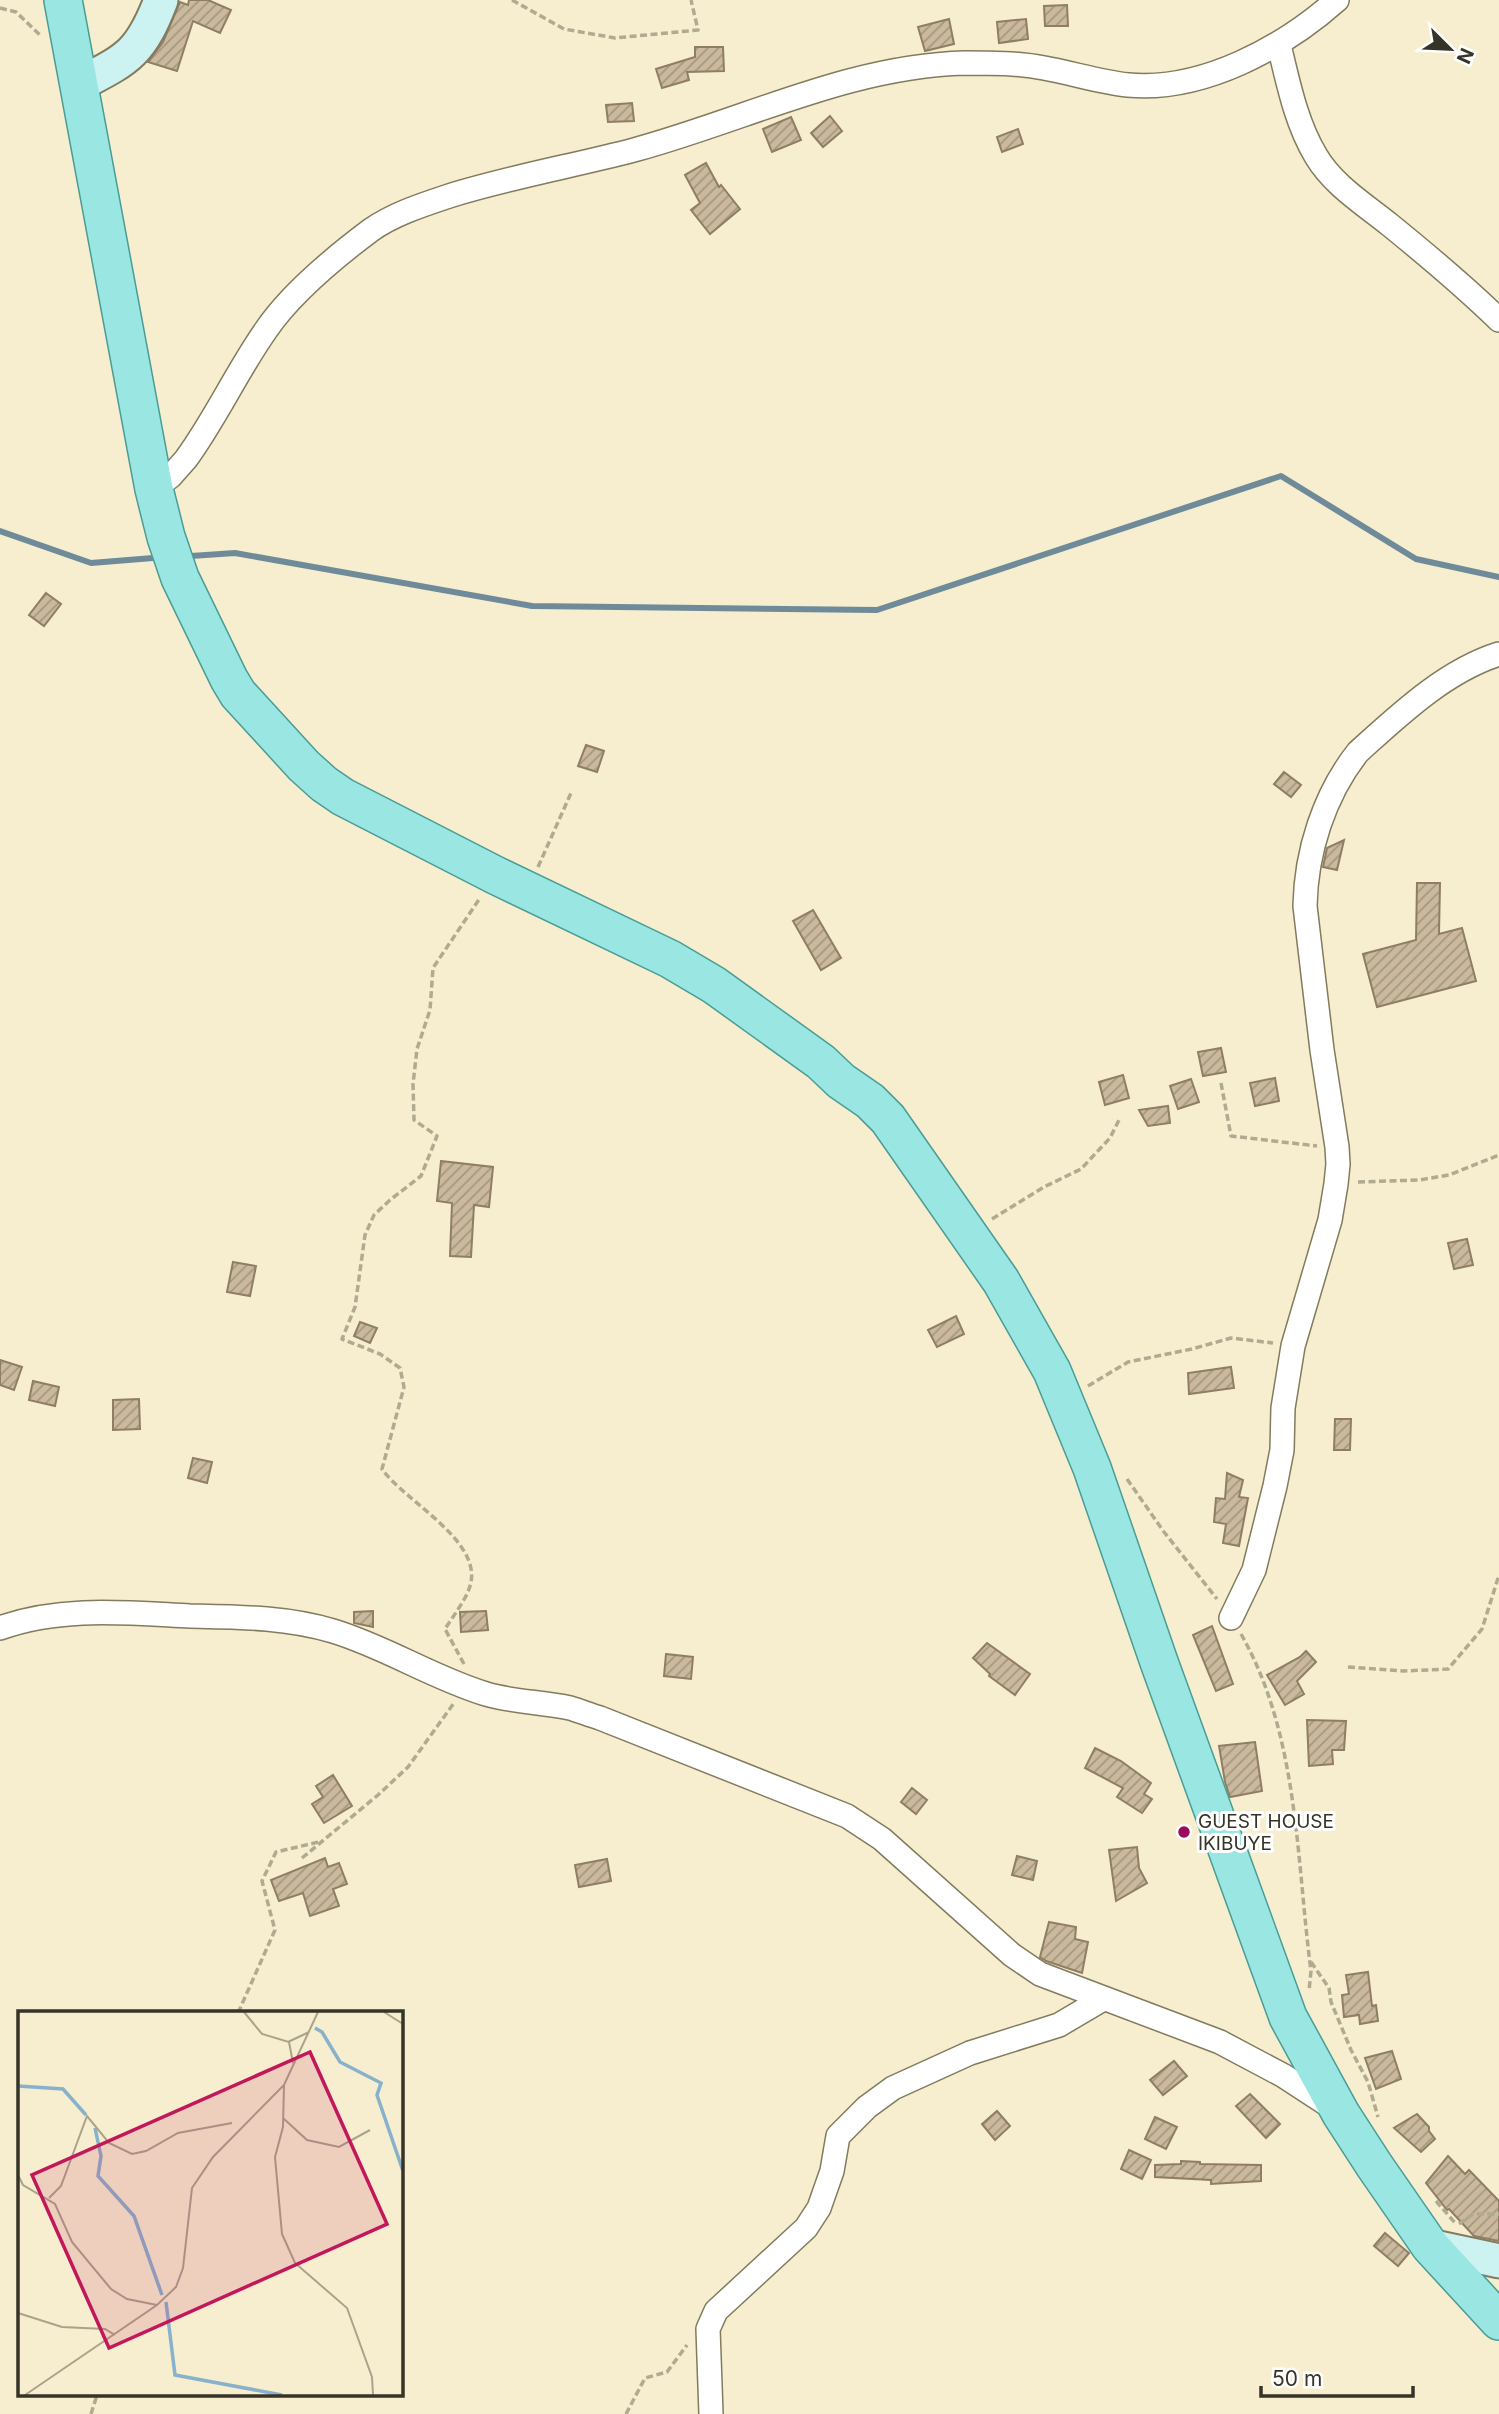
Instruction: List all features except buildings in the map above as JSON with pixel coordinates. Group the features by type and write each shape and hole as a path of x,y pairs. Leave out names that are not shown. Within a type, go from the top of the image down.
{"main road":[{"path":"63,0 154,489 166,537 180,578 238,694 304,766 342,797 511,883 670,959 714,985 821,1062 841,1082 870,1101 888,1119 1001,1280 1064,1400 1092,1468 1159,1662 1288,2017 1341,2114 1446,2241 1499,2321"}],"street":[{"path":"78,85 119,63 134,51 147,33 161,0"},
{"path":"154,489 171,476 186,459 262,336 299,292 377,226 421,205 484,185 638,149 827,86 887,72 963,63 1015,65 1126,85 1164,85 1215,73 1279,45 1337,0"},
{"path":"1279,45 1297,112 1317,158 1341,186 1437,264 1499,320"},
{"path":"1231,1618 1254,1570 1279,1470 1286,1379 1330,1220 1336,1184 1337,1147 1307,934 1306,885 1316,836 1334,789 1358,752 1448,679 1483,659 1499,654"},
{"path":"0,1628 51,1615 88,1613 273,1619 335,1632 490,1695 570,1709 600,1718 847,1816 882,1839 974,1923 1040,1974 1220,2042 1284,2076 1341,2114"},
{"path":"711,2414 708,2329 716,2311 806,2228 819,2208 832,2171 838,2136 867,2107 893,2088 970,2053 1059,2025 1103,1999"},
{"path":"1446,2241 1499,2261"}],"path":[{"path":"512,0 564,29 615,38 698,30 691,0"},
{"path":"0,8 16,12 41,36 69,39"},
{"path":"302,1858 408,1767 466,1687 470,1676 445,1629 470,1585 470,1561 462,1546 408,1494 390,1481 382,1469 404,1387 400,1368 380,1354 342,1339 355,1307 365,1235 374,1215 421,1176 437,1136 414,1120 413,1084 417,1049 430,1010 433,968 511,883 571,793"},
{"path":"1222,1083 1231,1136 1337,1147"},
{"path":"969,1233 1044,1187 1081,1168 1110,1138 1119,1119"},
{"path":"1336,1184 1419,1180 1449,1175 1499,1155"},
{"path":"1064,1400 1128,1362 1231,1338 1293,1346"},
{"path":"1092,1468 1111,1465 1120,1470 1231,1618 1253,1656 1273,1710 1283,1747 1293,1814 1311,1982 1301,2005 1288,2017"},
{"path":"1348,1667 1404,1671 1448,1669 1482,1629 1499,1575"},
{"path":"239,2011 275,1930 262,1881 276,1852 323,1840"},
{"path":"1309,1961 1329,1988 1331,2002 1368,2082 1378,2119"},
{"path":"1435,2200 1446,2241 1473,2214 1499,2214"},
{"path":"626,2414 645,2378 667,2372 689,2343 708,2329"},
{"path":"91,2414 96,2396"}],"waterway":[{"path":"191,556 235,553 532,606 877,610 1281,476 1416,559 1499,577"},
{"path":"0,531 91,563 153,558"}],"place":[{"name":"GUEST HOUSE IKIBUYE","path":"1184,1832"}]}
